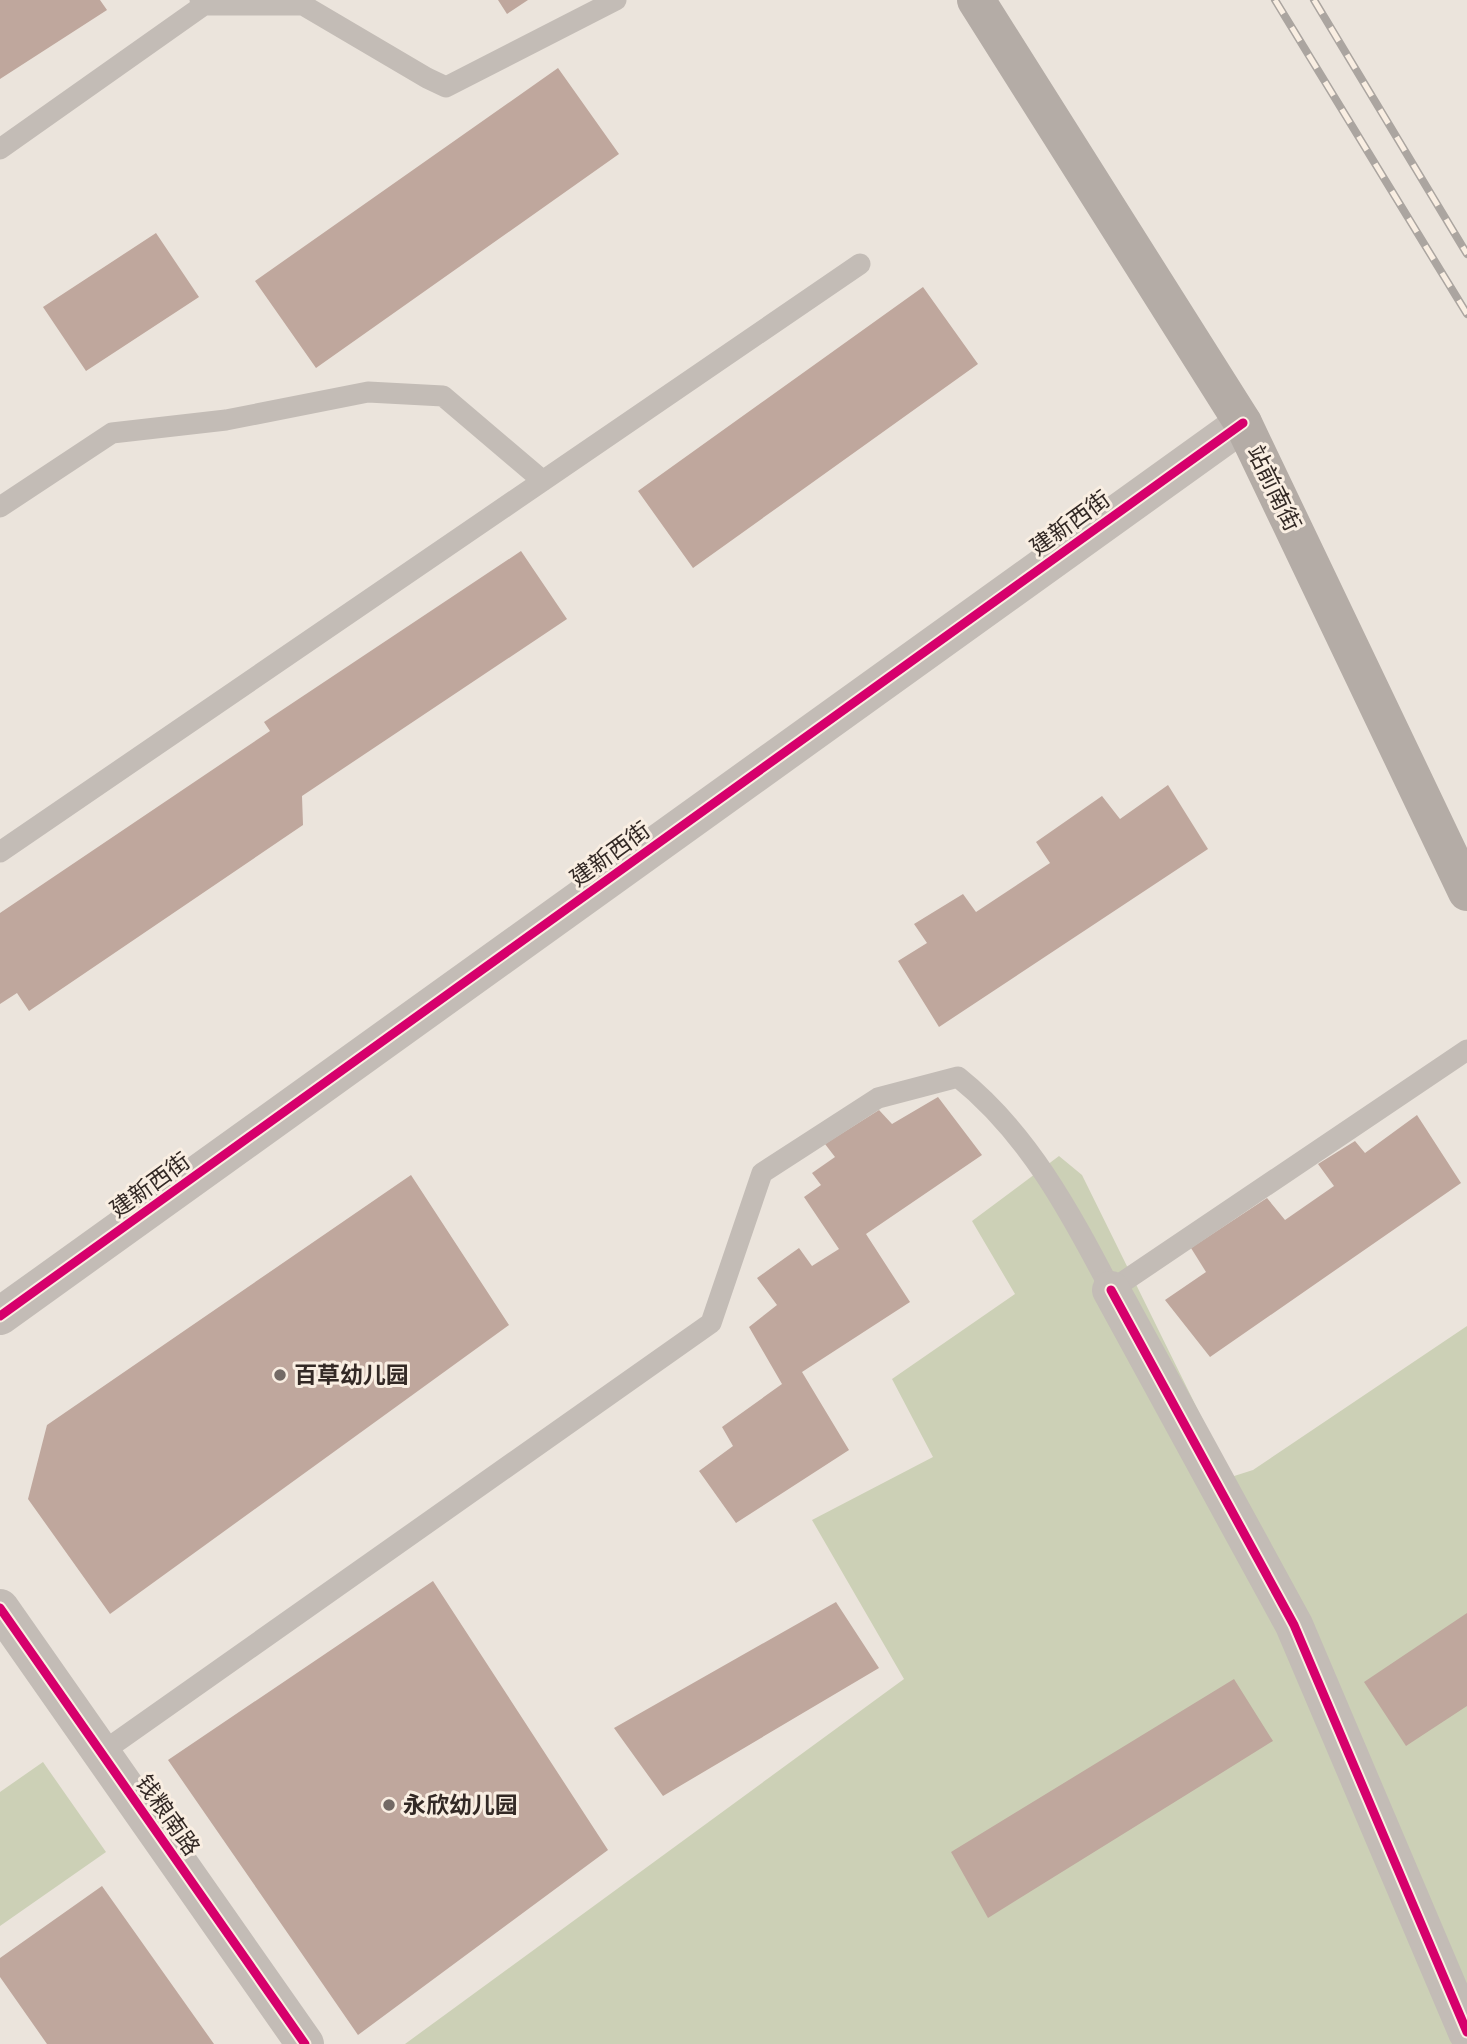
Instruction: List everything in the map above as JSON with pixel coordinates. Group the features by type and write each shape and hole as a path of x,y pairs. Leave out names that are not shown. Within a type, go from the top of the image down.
{"main road":[{"name":"站前南街","path":"976,0 1243,423 1467,892"}],"street":[{"name":"建新西街","path":"0,1316 1243,423"},
{"path":"1111,1290 1294,1625 1467,2032"},
{"name":"钱粮南路","path":"0,1608 305,2044"}],"lane":[{"path":"0,149 202,2 303,5 427,79 446,87 616,0"},
{"path":"0,852 860,264"},
{"path":"0,507 112,433 226,420 368,391 443,396 543,481"},
{"path":"102,1753 711,1323 762,1173 878,1098 958,1077 983,1097 1038,1163 1077,1226 1111,1290 1467,1050"}],"green space":[{"path":"1059,1156 1082,1175 1231,1477 1253,1470 1467,1326 1467,2044 405,2044 904,1679 812,1520 933,1457 892,1379 1015,1294 972,1221"},
{"path":"43,1762 106,1852 0,1926 0,1792"}],"building":[{"path":"0,0 100,0 107,10 0,79"},
{"path":"498,0 528,0 507,14"},
{"path":"558,68 619,154 316,368 255,281"},
{"path":"156,233 199,297 86,371 43,307"},
{"path":"923,287 978,364 693,568 638,491"},
{"path":"521,551 567,619 302,796 303,825 29,1011 17,993 0,1004 0,913 270,731 264,722"},
{"path":"1168,785 1208,849 939,1027 898,961 927,943 914,924 963,894 976,912 1050,863 1036,842 1102,796 1120,819"},
{"path":"938,1097 982,1155 866,1234 910,1302 802,1372 849,1450 736,1523 699,1471 733,1446 722,1427 782,1384 749,1327 777,1305 757,1278 799,1248 812,1266 839,1249 804,1197 821,1185 812,1173 835,1157 825,1144 879,1110 892,1124"},
{"path":"1417,1115 1461,1183 1210,1357 1165,1300 1206,1272 1191,1248 1267,1198 1285,1220 1334,1186 1318,1164 1355,1141 1365,1153"},
{"name":"百草幼儿园","path":"411,1175 509,1325 110,1614 28,1499 47,1425"},
{"name":"永欣幼儿园","path":"433,1581 608,1850 358,2035 168,1760"},
{"path":"836,1602 879,1668 663,1796 614,1728"},
{"path":"1467,1613 1467,1706 1406,1746 1364,1682"},
{"path":"1234,1679 1273,1741 988,1918 951,1852"},
{"path":"102,1886 214,2044 47,2044 0,1977 0,1958"}],"railway":[{"path":"1275,0 1467,314"},
{"path":"1314,0 1467,254"}],"cycle path":[{"path":"0,1316 1243,423"},
{"path":"1111,1290 1294,1625 1467,2032"},
{"path":"0,1608 305,2044"}],"place":[{"name":"百草幼儿园","path":"280,1375"},
{"name":"永欣幼儿园","path":"389,1805"}]}
